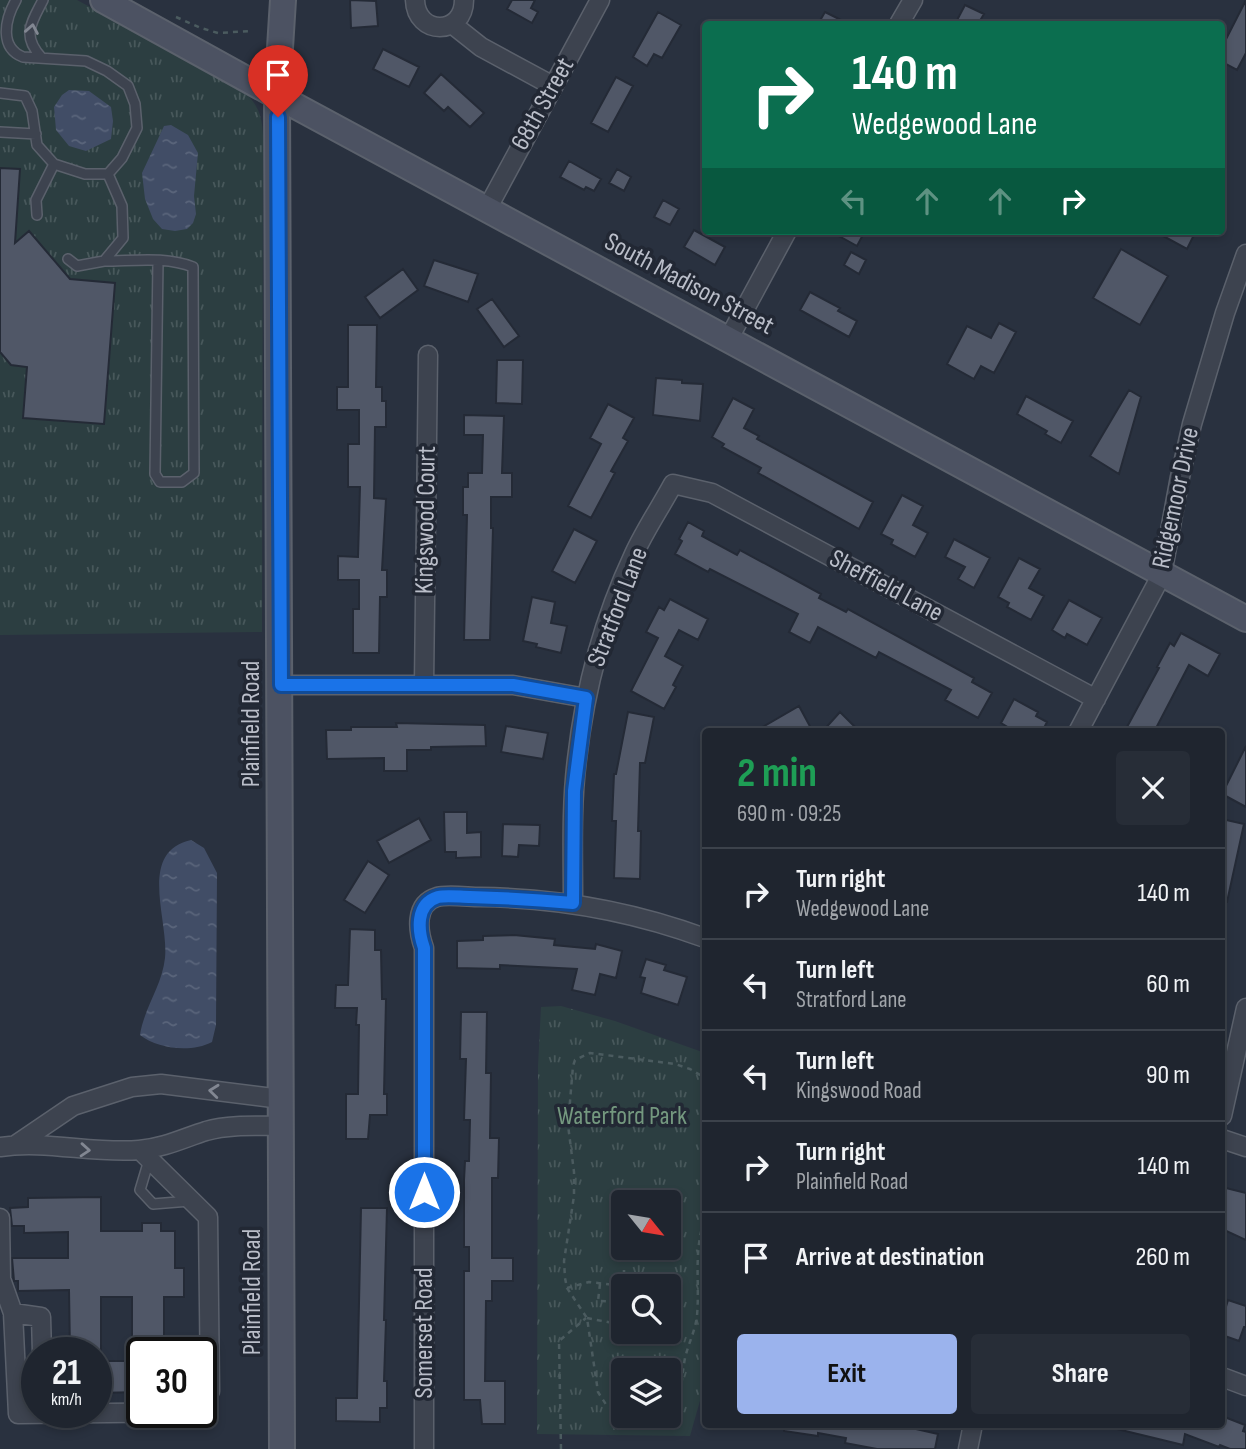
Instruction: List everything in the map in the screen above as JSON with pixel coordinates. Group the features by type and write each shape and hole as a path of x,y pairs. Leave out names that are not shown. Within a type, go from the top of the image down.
{"main road":[{"name":"South Madison Street","path":"103,0 1246,620"},
{"name":"Plainfield Road","path":"282,0 278,96 282,1449"}],"street":[{"path":"415,0 416,11 427,24 435,27 452,24 463,13 464,0"},
{"name":"68th Street","path":"487,209 600,0"},
{"path":"901,21 913,0"},
{"path":"452,24 481,47 553,86"},
{"path":"728,340 785,235"},
{"name":"Ridgemoor Drive","path":"1080,728 1162,574 1192,424 1246,254"},
{"name":"Kingswood Court","path":"424,685 428,355"},
{"name":"Stratford Lane","path":"573,903 574,791 586,698 617,595 635,553 673,484"},
{"name":"Sheffield Lane","path":"673,484 712,493 1096,699"},
{"path":"281,685 513,685 586,698"},
{"name":"Somerset Road","path":"424,1449 424,948 419,923 424,907 436,897 510,898 573,903"},
{"path":"573,903 655,921 702,937"},
{"path":"1225,1102 1246,1008"},
{"path":"9,1145 73,1106 132,1087 161,1084 281,1099"},
{"path":"9,1145 145,1154 208,1130 281,1126"},
{"path":"1225,1140 1246,1147"},
{"path":"145,1154 208,1217 209,1337"},
{"path":"0,1218 1,1279 13,1313 18,1414 21,1414"},
{"path":"13,1313 41,1317 42,1337"},
{"path":"1225,1378 1246,1386"},
{"path":"968,1449 972,1428"}],"lane":[{"path":"0,93 25,96 32,111 37,145 54,164 85,174 108,174 122,158 137,128 135,104 128,86 107,71 86,61 14,54 3,42 1,33 16,0"},
{"path":"41,57 30,43 30,30 43,0"},
{"path":"0,132 36,134"},
{"path":"37,215 36,200 54,164"},
{"path":"104,261 123,238 122,206 108,174"},
{"path":"68,259 77,265 104,261 158,261 178,261 192,267 194,473 182,482 160,482 155,474 158,261"},
{"path":"145,1154 140,1191 153,1204 192,1201"}],"path":[{"path":"175,16 201,29 218,33 251,31"},
{"path":"611,1408 598,1392 587,1318 567,1288 564,1261 574,1196 568,1125 570,1084 575,1060 590,1053 663,1062 690,1069 702,1076"},
{"path":"681,1382 697,1316 696,1264 702,1228"},
{"path":"624,1268 624,1274"},
{"path":"567,1288 582,1283 611,1285"},
{"path":"600,1284 598,1301 611,1302"},
{"path":"587,1318 611,1323"},
{"path":"561,1449 559,1341 587,1318"}],"green space":[{"path":"0,0 77,0 236,86 249,96 259,113 263,136 262,632 0,635"},
{"name":"Waterford Park","path":"561,1006 615,1021 702,1052 702,1394 690,1436 537,1434 538,1066 541,1007"}],"water":[{"path":"69,90 89,91 111,107 111,139 86,151 69,146 56,130 54,107"},
{"path":"171,125 188,135 198,153 194,196 196,214 187,229 175,231 162,229 153,219 145,199 142,173 164,126"},
{"path":"191,840 204,848 217,873 216,1025 212,1042 194,1048 175,1048 156,1044 140,1035 165,958 160,873 165,858 175,847"}],"building":[{"path":"350,0 376,1 378,26 351,28"},
{"path":"512,0 535,0 531,8 538,12 532,23 507,9"},
{"path":"1246,0 1246,53 1237,70 1225,64 1225,41"},
{"path":"965,5 984,14 980,21 957,21"},
{"path":"658,12 681,25 662,58 654,54 647,66 633,57"},
{"path":"825,12 843,21 820,21"},
{"path":"383,49 419,67 409,87 373,69"},
{"path":"441,74 484,113 470,127 448,107 444,111 424,93"},
{"path":"616,77 633,86 608,132 591,123"},
{"path":"569,161 601,179 594,191 586,187 584,190 560,177"},
{"path":"0,168 20,169 15,243 29,231 70,279 115,283 104,424 23,418 27,367 11,365 0,352"},
{"path":"617,169 631,177 624,191 609,183"},
{"path":"663,200 679,209 670,225 654,217"},
{"path":"694,230 725,247 715,265 684,247"},
{"path":"837,235 863,235 857,246"},
{"path":"1161,235 1194,235 1187,249"},
{"path":"1121,249 1168,276 1140,325 1093,298"},
{"path":"851,252 866,260 859,274 844,265"},
{"path":"434,260 478,274 468,302 424,286"},
{"path":"403,269 418,290 380,318 365,297"},
{"path":"810,292 840,308 838,311 857,321 849,337 800,310"},
{"path":"492,299 519,336 504,347 477,309"},
{"path":"999,323 1016,332 994,373 981,366 974,379 947,364 967,326 991,338"},
{"path":"348,325 377,325 376,387 382,387 382,401 386,401 386,427 375,427 374,498 386,499 382,570 387,570 387,597 380,597 379,653 353,653 353,609 359,609 359,580 338,580 338,556 358,557 360,487 348,487 348,444 359,444 359,410 337,410 337,387 348,387"},
{"path":"497,360 523,360 522,404 496,403"},
{"path":"656,378 703,384 700,421 653,415"},
{"path":"1129,390 1141,397 1119,474 1090,456"},
{"path":"1026,396 1073,421 1061,443 1045,434 1047,431 1017,414"},
{"path":"733,398 754,409 744,428 759,436 757,439 873,502 859,529 758,473 761,468 722,447 724,444 712,437"},
{"path":"608,404 634,418 623,438 628,441 611,471 615,473 591,518 568,506 601,444 590,438"},
{"path":"464,415 504,416 502,473 512,473 512,497 491,497 493,528 490,640 464,640 467,515 463,515 463,487 468,487 468,473 482,473 483,435 464,435"},
{"path":"902,495 923,506 913,525 928,533 915,557 891,544 893,540 881,534"},
{"path":"688,522 704,531 702,536 737,555 740,550 821,594 819,598 846,612 848,609 974,678 972,682 992,693 978,718 945,700 951,690 879,652 876,658 818,627 810,643 789,632 798,614 675,554"},
{"path":"574,529 597,541 575,583 552,571"},
{"path":"954,539 990,558 974,588 958,579 965,567 945,557"},
{"path":"1019,558 1040,569 1029,588 1044,596 1031,620 1007,607 1009,603 998,597"},
{"path":"532,597 555,602 551,623 567,626 561,653 523,641"},
{"path":"670,599 708,619 698,640 679,630 665,656 683,666 664,709 631,691 658,638 646,632 659,607 664,610"},
{"path":"1069,600 1102,618 1087,645 1067,634 1065,638 1052,630"},
{"path":"1181,633 1220,654 1208,676 1189,665 1156,728 1129,728 1170,643 1174,646"},
{"path":"1014,699 1038,712 1036,716 1047,722 1044,728 1009,728 1001,723"},
{"path":"799,706 811,728 761,728"},
{"path":"628,712 654,717 645,763 640,763 640,879 614,878 614,774"},
{"path":"840,712 856,728 826,728"},
{"path":"396,723 485,725 486,746 407,750 407,771 384,771 384,758 327,759 326,730 397,727"},
{"path":"506,726 548,733 543,759 501,752"},
{"path":"1246,746 1246,807 1225,796 1225,788"},
{"path":"444,812 467,812 467,833 481,832 481,857 456,858 456,852 445,852"},
{"path":"419,818 431,840 389,863 377,841"},
{"path":"1225,820 1244,824 1225,902"},
{"path":"503,824 540,825 539,846 519,845 518,857 502,856"},
{"path":"368,861 389,875 365,913 344,900"},
{"path":"350,929 375,930 375,950 381,950 382,999 386,999 384,1094 387,1094 387,1115 370,1115 368,1139 346,1139 346,1094 358,1094 359,1025 356,1025 357,1008 335,1008 336,985 348,985"},
{"path":"514,935 555,939 554,945 595,949 596,944 622,951 616,978 600,974 595,995 572,990 577,969 500,965 500,969 457,968 457,941 483,940 483,936"},
{"path":"646,959 666,965 664,970 687,977 678,1005 641,993 645,978 640,977"},
{"path":"461,1012 487,1012 486,1073 491,1073 490,1138 499,1138 498,1178 492,1178 492,1258 513,1258 513,1281 492,1281 492,1301 486,1301 485,1381 505,1381 505,1424 482,1424 480,1400 464,1400 464,1271 469,1271 469,1247 464,1247 464,1180 465,1161 469,1161 470,1120 464,1120 466,1059 460,1059"},
{"path":"1225,1188 1246,1193 1246,1240 1225,1230"},
{"path":"101,1197 101,1231 142,1231 142,1223 161,1223 161,1231 175,1231 175,1268 184,1268 184,1297 164,1297 164,1337 132,1337 132,1297 101,1297 101,1337 70,1337 69,1290 18,1291 18,1281 14,1281 12,1258 68,1258 68,1232 24,1233 24,1226 12,1226 10,1208 28,1207 28,1198"},
{"path":"361,1208 387,1208 384,1381 387,1381 387,1408 380,1408 380,1422 336,1421 336,1398 357,1398"},
{"path":"1228,1300 1246,1306 1246,1327 1239,1341 1225,1336 1225,1310"},
{"path":"112,1361 126,1361 126,1392 112,1393"},
{"path":"1225,1417 1245,1425 1243,1431 1246,1432 1246,1449 1219,1447 1185,1434 1183,1445 1117,1429 1225,1428"},
{"path":"784,1428 912,1428 938,1434 935,1449 877,1449 845,1443 846,1438 784,1431"}],"route":[{"path":"278,117 281,685 513,685 586,698 576,759 573,903 510,898 436,897 424,907 420,916 420,936 424,948 424,1192"}]}
